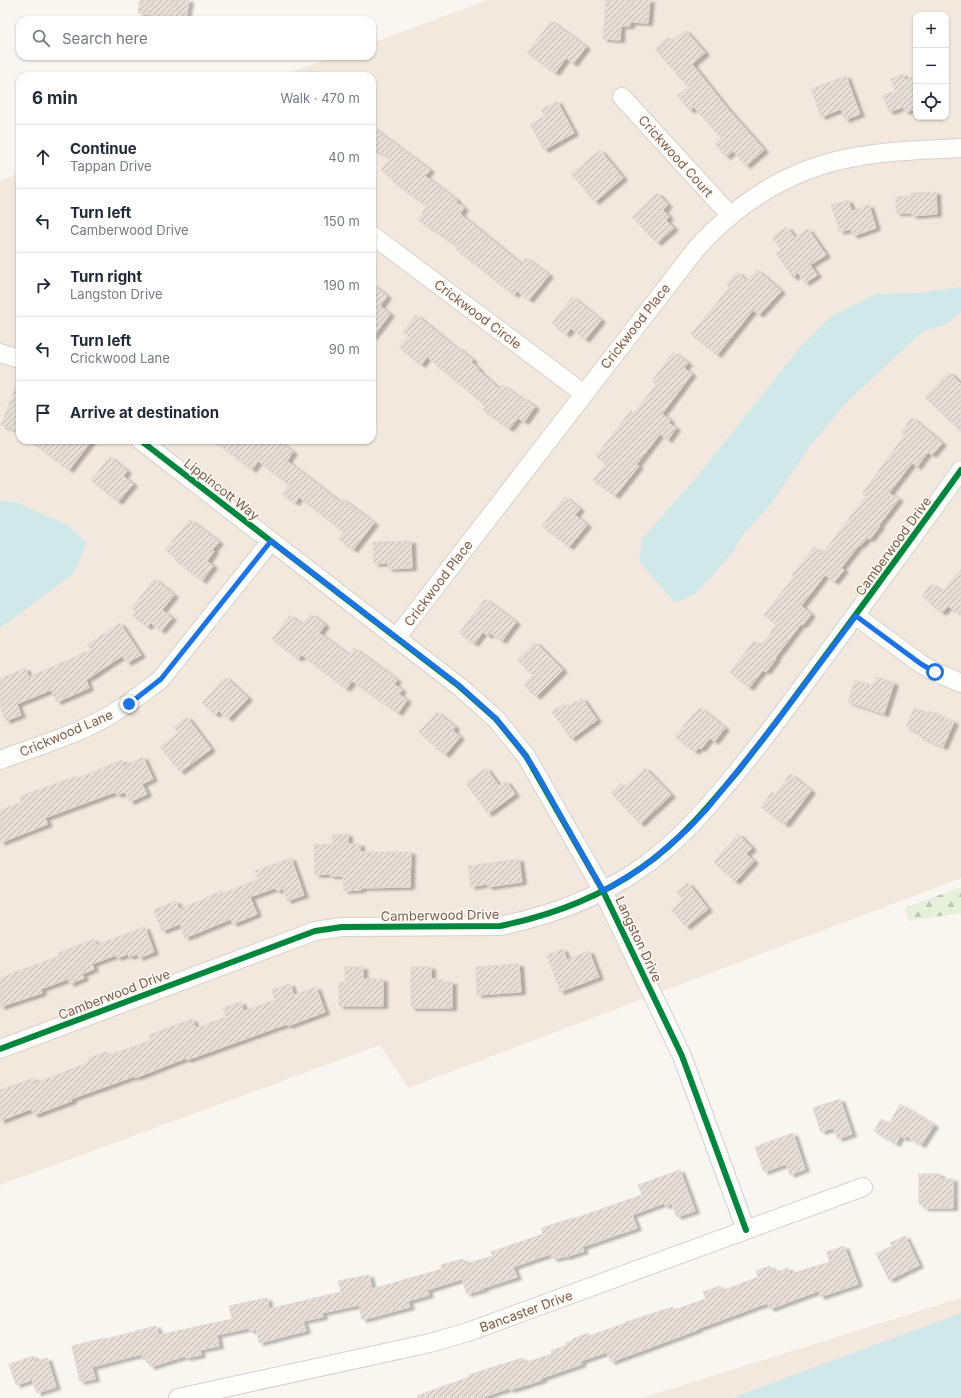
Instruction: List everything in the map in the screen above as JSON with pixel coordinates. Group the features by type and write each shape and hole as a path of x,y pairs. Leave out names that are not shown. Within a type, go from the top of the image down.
{"street":[{"name":"Crickwood Court","path":"622,97 730,216"},
{"name":"Crickwood Place","path":"396,638 583,393 708,234 754,197 799,173 832,162 885,152 961,148"},
{"name":"Crickwood Circle","path":"376,238 583,393"},
{"path":"0,353 16,358"},
{"name":"Lippincott Way","path":"145,444 271,541"},
{"name":"Camberwood Drive","path":"0,1049 315,931 342,927 500,926 518,922 576,903 603,891 640,869 689,828 707,809 770,730 856,616 961,470"},
{"name":"Langston Drive","path":"271,541 466,692 496,719 535,770 603,891 682,1056 746,1230"},
{"name":"Crickwood Lane","path":"0,760 94,724 129,704 161,679 271,541"},
{"path":"856,616 921,664 935,672 961,683"},
{"name":"Bancaster Drive","path":"178,1398 461,1335 863,1187"}],"shaded area":[{"path":"488,0 961,0 961,878 408,1088 380,1045 0,1185 0,180 16,174 16,444 376,444 376,72 293,72 325,60 376,60 376,42"},
{"path":"961,1298 961,1398 642,1398"}],"green space":[{"path":"961,887 961,913 909,921 904,908"}],"water":[{"path":"961,287 961,312 948,323 921,333 847,402 810,446 770,505 742,536 733,552 695,594 675,603 639,561 642,539 695,479 799,348 830,317 876,294 917,293"},
{"path":"0,501 15,502 66,524 87,543 73,574 0,628"},
{"path":"961,1313 961,1398 732,1398"}],"building":[{"path":"140,0 189,0 187,16 159,16 138,13"},
{"path":"606,0 650,0 648,23 630,22 630,26 621,26 620,40 603,39"},
{"path":"551,21 586,47 573,64 566,58 555,73 527,53"},
{"path":"685,30 705,53 692,64 727,108 764,150 746,166 733,151 726,157 715,144 721,138 694,107 690,111 677,96 688,87 655,49 668,37 672,42"},
{"path":"903,74 905,80 913,77 913,110 905,112 903,107 889,112 883,95 895,91 891,79"},
{"path":"846,76 860,114 845,120 841,109 821,117 811,89"},
{"path":"557,101 574,133 544,150 530,124 545,116 541,110"},
{"path":"376,130 430,170 425,176 457,200 456,202 464,208 460,214 521,264 526,258 549,275 529,300 517,291 514,295 456,249 458,247 418,220 427,206 392,181 394,179 381,170 390,157 376,151"},
{"path":"600,150 623,178 595,202 571,174"},
{"path":"936,192 937,214 912,216 912,213 896,213 896,197 911,196 911,193"},
{"path":"657,193 668,205 663,210 669,217 666,220 674,228 657,243 632,217"},
{"path":"848,200 852,211 869,205 876,228 853,236 851,229 840,232 831,205"},
{"path":"787,227 795,238 808,229 826,255 810,265 817,275 805,283 798,272 793,278 776,253 781,250 772,237"},
{"path":"757,270 781,291 759,315 753,310 717,355 691,334 729,288 726,285 737,272 747,281"},
{"path":"376,287 387,296 380,306 390,314 376,333"},
{"path":"572,297 601,320 585,340 571,328 566,335 552,323"},
{"path":"416,315 457,349 458,348 473,360 471,362 479,369 478,370 499,389 502,385 535,407 524,422 518,418 509,429 483,410 486,406 427,357 421,365 399,347 408,336 403,332"},
{"path":"673,352 688,363 684,368 692,374 662,414 670,420 669,423 676,428 668,440 660,434 636,465 639,466 615,496 593,480 606,464 596,456 631,410 634,413 656,385 652,381"},
{"path":"949,372 961,384 961,432 925,397"},
{"path":"16,386 16,431 1,425"},
{"path":"912,418 942,443 932,455 928,452 917,467 912,463 889,493 899,499 879,525 880,526 870,539 867,538 860,546 859,545 841,568 844,570 834,582 825,575 801,606 811,614 803,625 801,624 766,672 763,670 749,688 730,672 754,641 761,646 777,624 764,615 814,547 823,553 866,496 862,494 905,434 901,432"},
{"path":"34,444 89,444 69,470"},
{"path":"218,444 282,444 293,452 287,461 340,502 342,499 374,523 353,550 339,539 344,532 299,497 295,503 282,494 289,485 258,461 252,470"},
{"path":"110,457 127,471 123,476 133,484 118,502 91,480"},
{"path":"565,497 580,509 575,515 587,525 569,547 542,526"},
{"path":"190,520 219,542 212,550 214,551 207,561 213,566 202,581 165,550"},
{"path":"411,541 412,568 388,569 388,563 374,564 373,542"},
{"path":"961,569 961,615 948,606 942,613 922,596 931,584 942,592"},
{"path":"154,579 174,595 162,610 172,618 161,631 151,623 147,627 132,615 137,612 132,608"},
{"path":"485,599 516,622 502,641 490,633 488,636 483,632 474,644 459,633"},
{"path":"311,614 325,625 319,633 349,655 354,648 397,680 394,684 402,690 399,694 407,700 398,713 352,681 346,689 302,655 298,659 272,639 290,615 302,625"},
{"path":"120,623 141,655 127,663 122,656 86,680 89,688 57,702 51,690 17,704 21,715 6,721 0,707 0,679 25,668 29,677 91,650 87,645"},
{"path":"535,642 563,670 536,697 524,685 533,675 517,660"},
{"path":"225,677 248,698 228,719 219,711 215,715 202,703"},
{"path":"876,677 894,683 884,714 848,702 855,680 873,686"},
{"path":"582,698 597,720 571,739 552,712 565,703 568,707"},
{"path":"700,708 725,728 714,742 710,738 701,749 698,748 695,752 675,737 694,713 695,714"},
{"path":"914,708 928,714 930,711 954,722 943,747 919,736 920,733 906,727"},
{"path":"437,712 455,727 453,731 460,737 445,755 419,732"},
{"path":"187,717 211,749 180,772 160,747 178,733 174,727"},
{"path":"143,757 153,779 142,784 147,794 130,802 125,792 117,795 115,792 45,818 48,824 0,843 0,810 22,802 20,796 77,776 78,778 122,760 124,766"},
{"path":"486,768 499,786 506,781 515,794 488,814 466,783"},
{"path":"645,768 671,795 640,824 611,793 621,783 625,787"},
{"path":"790,774 811,791 785,825 761,807 772,792 775,795"},
{"path":"348,834 348,844 360,844 360,852 411,852 410,887 361,888 361,890 344,891 343,876 330,876 330,874 315,875 314,845 333,844 332,835"},
{"path":"738,834 752,848 746,854 754,861 735,882 714,862"},
{"path":"291,858 304,895 287,901 283,889 277,891 275,888 250,897 257,914 233,924 231,919 185,938 180,924 162,931 154,910 176,901 179,909 221,891 222,894 258,879 255,871"},
{"path":"519,859 522,882 488,887 487,884 471,887 468,866"},
{"path":"688,883 708,909 686,927 671,909 683,900 677,892"},
{"path":"145,927 154,952 139,958 137,954 129,957 128,954 117,958 116,955 92,964 94,969 82,974 84,978 70,984 68,979 41,989 42,993 0,1007 0,978 59,956 58,953 94,939 95,945"},
{"path":"563,949 567,960 589,951 599,977 560,992 547,955"},
{"path":"519,964 521,992 477,995 476,967"},
{"path":"345,967 363,967 363,979 383,979 383,1006 339,1006 339,982 345,982"},
{"path":"411,967 431,967 431,979 438,979 438,982 452,982 452,1008 411,1008"},
{"path":"290,984 294,995 316,987 325,1012 187,1060 186,1058 135,1078 135,1076 71,1099 72,1101 34,1115 31,1109 0,1121 0,1090 34,1078 36,1083 89,1062 88,1058 106,1052 108,1056 151,1040 149,1035 192,1019 196,1028 226,1017 223,1008 241,1002 244,1011 275,1000 272,990"},
{"path":"840,1099 852,1134 838,1139 833,1128 821,1132 813,1108"},
{"path":"900,1104 934,1125 921,1145 906,1136 905,1139 900,1136 896,1144 874,1131 881,1119 889,1124"},
{"path":"793,1133 805,1169 790,1175 786,1164 764,1172 755,1147"},
{"path":"680,1170 695,1211 677,1217 672,1204 665,1206 664,1203 632,1215 637,1228 582,1247 584,1251 566,1257 554,1259 554,1257 552,1258 550,1254 513,1267 517,1277 483,1288 484,1289 467,1294 462,1279 427,1290 429,1295 408,1301 410,1307 362,1320 359,1305 322,1313 323,1317 303,1321 306,1331 259,1343 256,1329 250,1331 249,1328 217,1335 219,1346 200,1350 201,1355 186,1358 185,1356 150,1367 148,1359 143,1360 142,1354 92,1367 95,1379 80,1382 72,1346 156,1326 159,1335 232,1319 229,1306 267,1298 269,1309 341,1292 338,1281 369,1275 372,1289 442,1269 441,1265 463,1259 465,1264 493,1256 491,1252 543,1234 542,1228 642,1195 638,1185"},
{"path":"919,1174 940,1174 940,1179 953,1179 953,1208 923,1208 924,1204 919,1204"},
{"path":"905,1236 919,1265 889,1280 876,1254 892,1246 890,1243"},
{"path":"844,1246 858,1284 820,1297 818,1291 770,1309 767,1303 611,1362 607,1352 581,1361 582,1364 542,1378 542,1380 510,1390 509,1388 481,1398 418,1398 417,1396 484,1370 523,1358 524,1363 552,1354 551,1351 567,1345 566,1343 573,1341 573,1339 588,1333 589,1336 673,1307 674,1310 706,1299 703,1292 720,1286 722,1291 758,1277 756,1271 770,1266 772,1271 776,1269 777,1272 788,1268 790,1274 830,1262 827,1252"},
{"path":"34,1356 35,1362 47,1358 56,1387 37,1393 32,1380 16,1385 9,1364"}],"cycle path":[{"path":"145,444 460,687 496,719 526,756 603,891 682,1056 746,1230"},
{"path":"0,1049 315,931 342,927 500,926 555,911 609,888 641,868 668,847 681,835 738,771 790,704 961,470"}],"route":[{"path":"129,704 161,679 271,541 460,686 496,719 526,756 535,770 603,891 640,869 653,859 689,828 707,809 770,730 856,616 921,664 935,672"}]}
